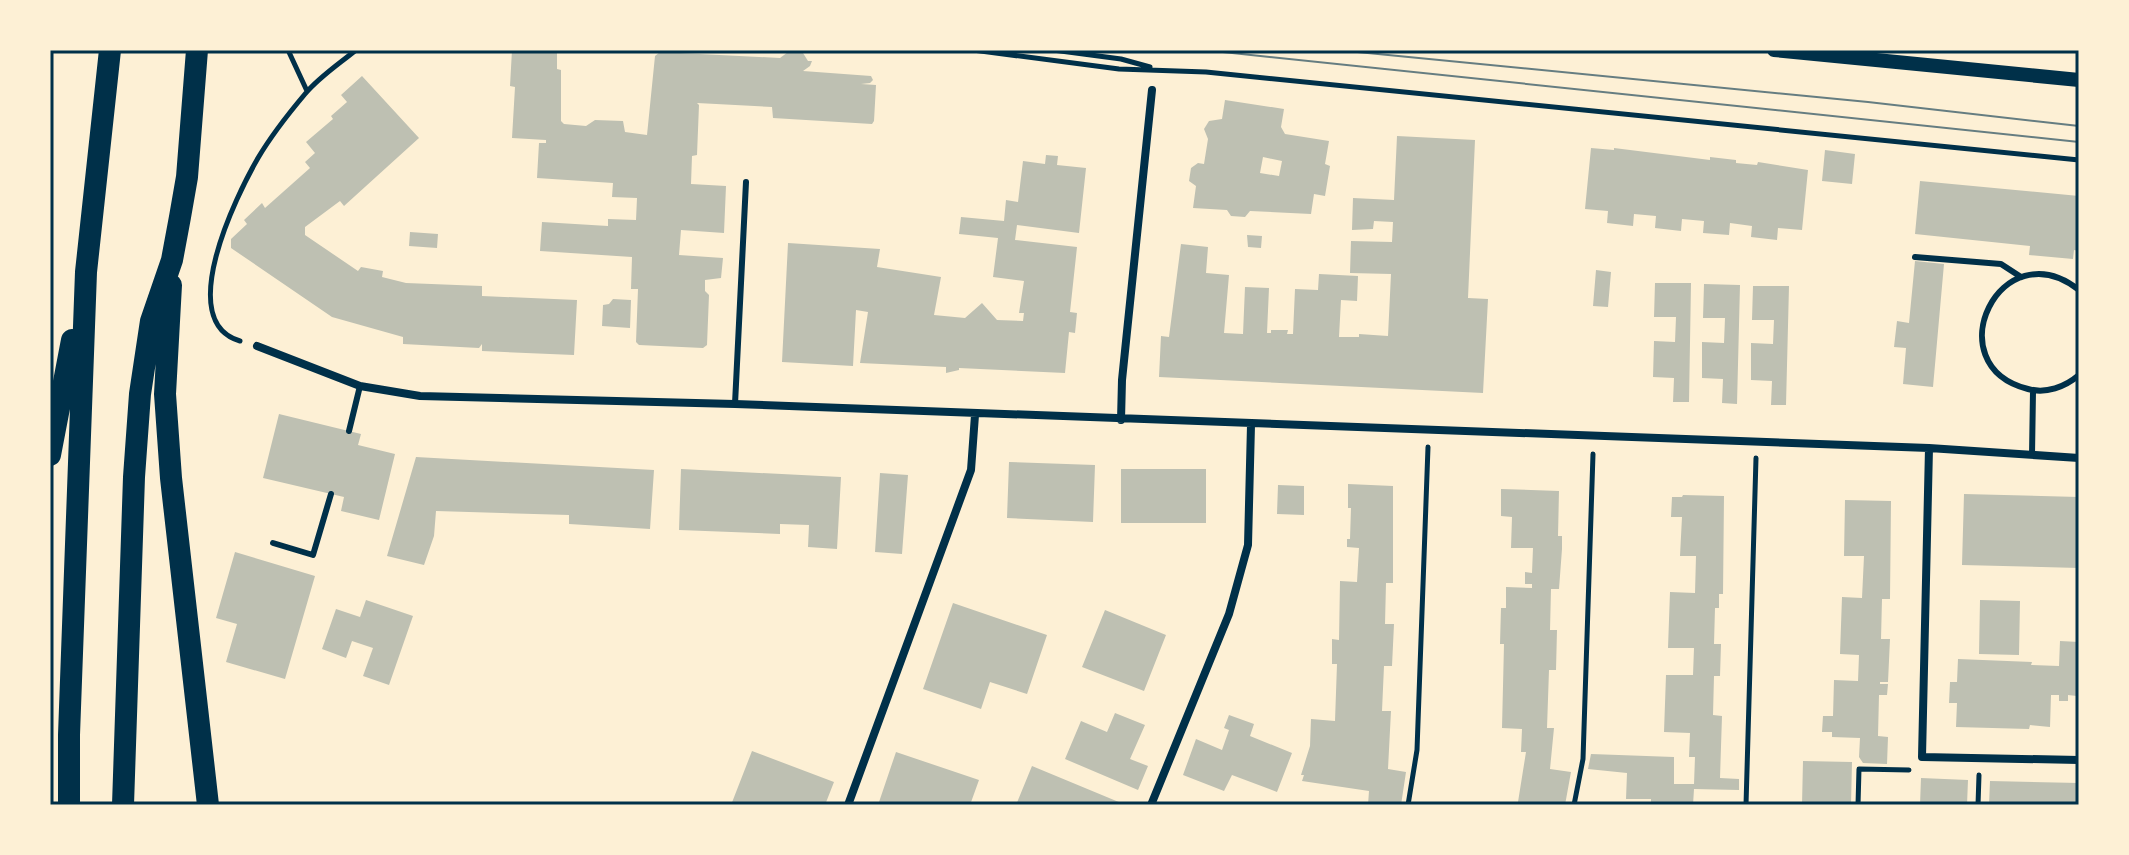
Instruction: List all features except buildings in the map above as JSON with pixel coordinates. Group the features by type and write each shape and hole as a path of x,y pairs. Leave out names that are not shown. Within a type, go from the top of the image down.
{"highway":[{"path":"69,805 69,720 86,272 110,50"},
{"path":"197,50 187,177 172,260 165,394 208,805"},
{"path":"123,805 134,477 140,394 151,321 172,260"},
{"path":"50,455 86,272"}],"street":[{"path":"1774,50 2079,80"},
{"path":"1121,420 1122,380 1152,90"},
{"path":"257,346 360,386 420,396 735,404 1929,448 2079,458"},
{"path":"848,805 971,470 975,415"},
{"path":"1151,805 1229,614 1248,545 1251,425"},
{"path":"1929,448 1922,757 2079,760"}],"lane":[{"path":"735,404 746,182"},
{"path":"1915,257 2001,264 2021,277"},
{"path":"2079,290 2054,275 2021,277 2003,287 1990,301 1983,319 1982,339 1987,358 1998,374 2014,386 2033,391 2053,390 2072,382 2079,375"},
{"path":"2069,282 2079,277"},
{"path":"349,431 360,386"},
{"path":"2032,456 2033,391"},
{"path":"273,543 313,555 331,494"}],"path":[{"path":"288,50 307,91"},
{"path":"257,346 227,337 213,321 209,289 233,206 259,156 307,91 356,50"},
{"path":"973,50 1119,69 1154,68 1702,120 2079,160"},
{"path":"1053,50 1121,59 1154,68"},
{"path":"1408,805 1417,750 1428,431"},
{"path":"1574,805 1583,759 1593,437"},
{"path":"1746,805 1756,442"},
{"path":"1858,805 1859,769 1913,770 1922,757"},
{"path":"1978,805 1980,758"}],"tram line":[{"path":"1204,50 2079,142"},
{"path":"1337,50 2079,126"}]}
